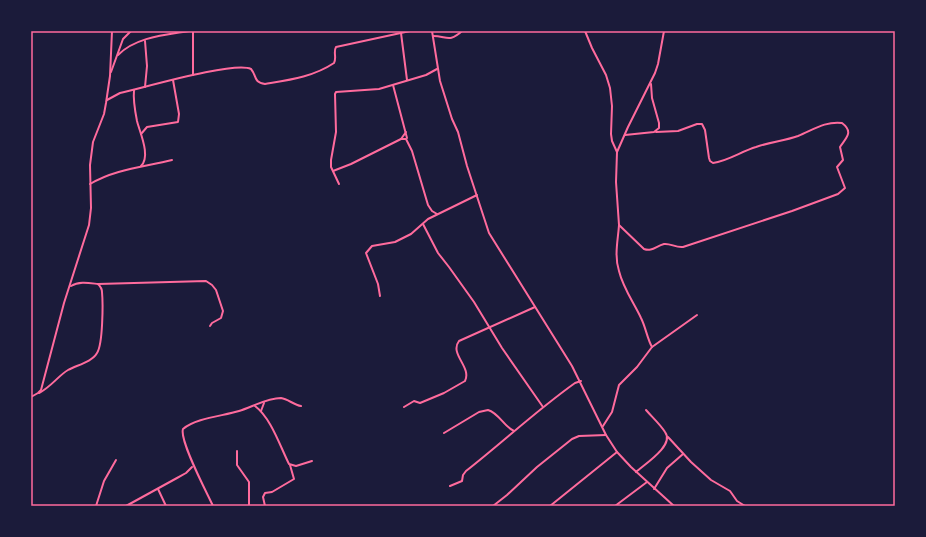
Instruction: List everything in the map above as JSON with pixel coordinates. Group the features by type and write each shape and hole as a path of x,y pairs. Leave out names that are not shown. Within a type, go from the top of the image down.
{"street":[{"path":"38,393 41,390 55,336 89,225 91,208 90,165 93,142 104,114 107,100 110,76 112,31"},
{"path":"110,76 123,39 131,31"},
{"path":"118,55 126,48 145,40 189,31"},
{"path":"193,31 194,76"},
{"path":"107,100 120,93 173,80 246,67 253,71 259,83 265,84 305,77 334,63 334,52 336,47 396,32 401,33 410,31"},
{"path":"432,31 437,69 443,92 458,132 467,166 489,233 581,381 606,435 617,452 636,472 674,506"},
{"path":"433,36 448,39 457,36 462,31"},
{"path":"585,31 606,75 610,88 612,106 611,134 612,141 617,152"},
{"path":"652,347 619,271 617,256 619,225 616,182 617,152 651,82 658,64 664,31"},
{"path":"401,33 407,80"},
{"path":"145,40 147,66 145,87"},
{"path":"339,184 333,171 331,160 336,132 335,94 338,91 370,90 393,85 426,75 437,69"},
{"path":"141,134 147,127 178,122 179,114 173,80"},
{"path":"651,82 653,102 659,127 656,132"},
{"path":"393,85 428,205 437,214"},
{"path":"134,90 135,110 145,155 144,163 141,166"},
{"path":"619,225 644,249 650,250 666,244 681,247 792,211 838,194 845,188 837,168 843,160 840,147 847,138 848,133 847,129 842,123 824,124 788,139 757,146 713,162 710,161 709,158 705,130 702,124 697,124 678,131 624,135"},
{"path":"401,139 406,132"},
{"path":"333,171 401,139 405,138 408,140"},
{"path":"90,184 110,174 172,160"},
{"path":"380,296 378,284 367,259 366,253 369,249 372,246 395,242 411,234 437,214 477,195"},
{"path":"423,224 436,250 474,302 543,407"},
{"path":"70,287 78,283 208,282 215,288 223,312 221,318 212,323 210,326"},
{"path":"98,284 102,289"},
{"path":"31,397 64,373 87,361 97,353 102,326 103,284"},
{"path":"404,407 414,401 420,403 431,399 465,381 467,376 464,366 456,351 458,343 467,337 535,307"},
{"path":"603,426 613,409 619,385 652,347 697,315"},
{"path":"450,486 462,481 463,475 466,471 543,407 575,383 581,381"},
{"path":"213,506 193,466 183,437 183,429 194,423 241,411 264,402 280,398 301,406"},
{"path":"261,411 264,402"},
{"path":"254,406 261,411 266,418 289,464 294,480 266,494 263,498 265,506"},
{"path":"444,433 479,412 488,410 514,431"},
{"path":"646,410 683,454 712,480 730,491 737,501 745,506"},
{"path":"493,506 507,496 537,467 572,439 579,436 606,435"},
{"path":"636,472 665,446 668,442 668,437"},
{"path":"237,450 237,465 250,482 249,506"},
{"path":"550,506 617,452"},
{"path":"654,489 667,468 683,454"},
{"path":"96,506 104,481 116,460"},
{"path":"289,464 296,466 312,461"},
{"path":"126,506 186,473 193,466"},
{"path":"615,506 647,482"},
{"path":"158,489 166,506"}]}
